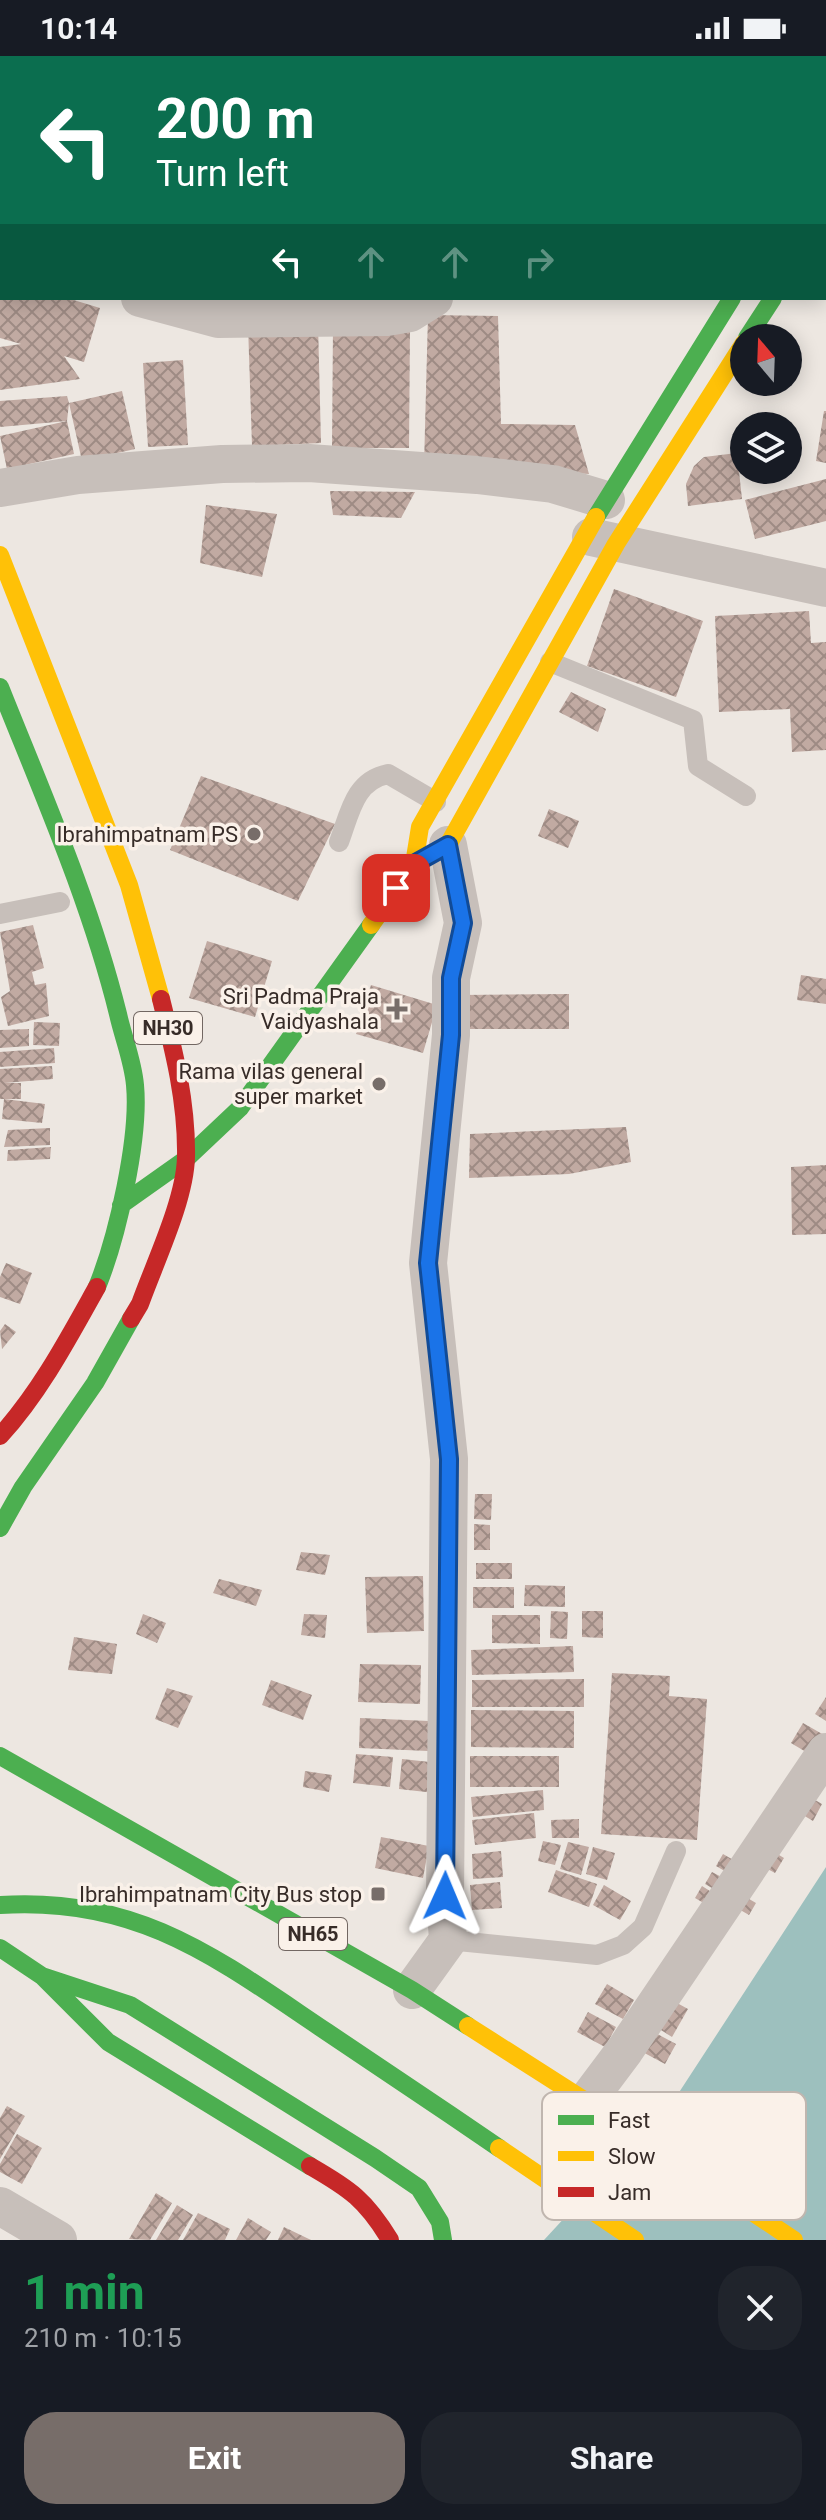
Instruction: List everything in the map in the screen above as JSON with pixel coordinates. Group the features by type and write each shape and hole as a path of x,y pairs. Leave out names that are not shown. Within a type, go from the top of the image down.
{"main road":[{"path":"121,1205 186,1159 240,1108 414,864 448,845 550,662 600,539 606,500 731,300"},
{"path":"756,324 772,300"},
{"path":"414,864 420,827 600,539 730,362"},
{"name":"NH30","path":"0,555 129,885 181,1080 186,1159 176,1204 140,1304 95,1383 23,1487 0,1528"},
{"name":"NH30","path":"0,687 73,902 108,974 135,1085 132,1149 121,1205 98,1285 57,1359 0,1436"},
{"name":"NH65","path":"0,1756 412,1990 570,2092"},
{"path":"0,1905 63,1903 105,1912 139,1921 217,1959 542,2177"},
{"path":"0,1948 42,1976 108,2042 351,2190 373,2212 390,2240"},
{"path":"42,1976 130,2005 375,2158 419,2188 440,2222 443,2240"},
{"path":"605,2220 635,2240"},
{"name":"NH65","path":"764,2220 794,2240"}],"street":[{"path":"147,300 218,319 387,317 410,313 431,300"},
{"path":"0,488 107,473 222,464 309,463 477,475 553,484 606,500"},
{"path":"600,539 826,588"},
{"path":"412,1990 448,1940 445,1896 449,1459 428,1263 451,1035 451,978 463,923 448,845"},
{"path":"594,2092 826,1752"},
{"path":"0,2206 58,2240"}],"lane":[{"path":"550,662 693,720 698,766 746,796"},
{"path":"339,842 357,792 375,777 388,774 436,802"},
{"path":"0,914 73,902"},
{"path":"448,1940 597,1955 623,1945 643,1927 676,1851"}],"water":[{"path":"826,1867 826,2240 544,2240 562,2220 806,2220 806,2092 679,2092"}],"building":[{"path":"0,300 74,300 100,308 84,362 64,356 80,379 0,390 0,347 21,344 0,338"},
{"path":"428,315 498,316 501,424 575,425 589,474 424,465"},
{"path":"318,323 321,443 252,446 248,325"},
{"path":"333,326 410,326 409,448 332,448"},
{"path":"183,360 188,445 148,447 143,363"},
{"path":"122,391 135,449 82,461 69,403"},
{"path":"67,396 67,421 0,427 0,401"},
{"path":"826,411 826,463 816,461"},
{"path":"67,421 74,454 7,469 0,436"},
{"path":"730,454 730,484 740,484 742,499 688,506 686,484 694,466 704,457"},
{"path":"826,479 826,521 755,539 745,500"},
{"path":"330,491 415,492 401,518 333,515"},
{"path":"206,505 277,514 262,577 200,563"},
{"path":"614,589 703,621 676,697 587,666"},
{"path":"809,611 811,643 826,642 826,750 792,752 790,709 719,712 715,616"},
{"path":"571,692 606,709 598,732 559,712"},
{"name":"Ibrahimpatnam PS","path":"201,776 335,824 298,901 170,850"},
{"path":"549,809 579,821 568,848 538,836"},
{"path":"33,925 44,968 32,972 35,985 46,983 49,1016 8,1026 1,997 10,991 0,932"},
{"path":"207,941 272,961 255,1017 189,998"},
{"path":"801,975 826,979 826,1004 797,1000"},
{"path":"371,985 437,1005 423,1053 356,1034"},
{"path":"569,994 569,1029 462,1029 462,995"},
{"path":"34,1022 60,1023 59,1046 33,1045"},
{"path":"29,1029 29,1046 0,1048 0,1030"},
{"path":"54,1048 55,1063 0,1067 0,1052"},
{"path":"52,1066 53,1079 4,1083 21,1083 21,1099 0,1099 0,1069"},
{"path":"4,1099 45,1104 42,1123 2,1119"},
{"path":"626,1127 631,1162 569,1174 469,1178 470,1134"},
{"path":"50,1128 50,1145 4,1147 8,1130"},
{"path":"51,1147 50,1159 7,1161 8,1150"},
{"path":"826,1165 826,1234 792,1235 791,1167"},
{"path":"6,1263 32,1273 20,1304 0,1297 0,1277"},
{"path":"5,1324 16,1332 2,1349 0,1331"},
{"path":"475,1494 492,1494 491,1520 474,1519"},
{"path":"474,1524 490,1525 490,1550 474,1550"},
{"path":"301,1552 330,1555 325,1575 296,1570"},
{"path":"476,1563 512,1563 512,1579 476,1579"},
{"path":"423,1576 424,1631 367,1633 365,1577"},
{"path":"219,1579 262,1590 256,1606 213,1593"},
{"path":"525,1585 565,1586 565,1607 524,1606"},
{"path":"473,1587 514,1587 514,1608 473,1608"},
{"path":"551,1611 568,1612 567,1639 550,1638"},
{"path":"582,1611 603,1611 603,1638 582,1637"},
{"path":"143,1614 166,1623 157,1643 136,1634"},
{"path":"304,1614 327,1615 325,1638 301,1635"},
{"path":"492,1615 540,1615 540,1644 492,1643"},
{"path":"74,1637 117,1644 112,1674 68,1670"},
{"path":"573,1646 574,1672 472,1675 471,1650"},
{"path":"360,1664 421,1665 420,1704 358,1702"},
{"path":"612,1673 670,1676 669,1696 707,1699 697,1840 601,1834"},
{"path":"584,1679 584,1707 472,1707 472,1680"},
{"path":"271,1680 312,1695 303,1720 262,1705"},
{"path":"167,1688 193,1696 178,1728 155,1719"},
{"path":"826,1697 826,1721 815,1714"},
{"path":"471,1710 574,1711 574,1748 471,1747"},
{"path":"360,1718 429,1721 428,1751 359,1748"},
{"path":"803,1723 824,1735 811,1755 791,1743"},
{"path":"356,1754 393,1757 390,1787 353,1783"},
{"path":"470,1756 559,1756 559,1787 470,1787"},
{"path":"402,1759 439,1763 435,1793 399,1789"},
{"path":"305,1771 332,1775 329,1792 303,1787"},
{"path":"543,1790 544,1810 473,1817 471,1797"},
{"path":"803,1793 822,1804 813,1821 793,1809"},
{"path":"534,1813 536,1838 475,1845 472,1820"},
{"path":"579,1819 579,1838 552,1838 551,1820"},
{"path":"381,1837 429,1846 423,1878 375,1868"},
{"path":"543,1841 561,1845 555,1865 538,1861"},
{"path":"568,1842 589,1847 581,1875 560,1869"},
{"path":"593,1847 615,1853 607,1880 586,1874"},
{"path":"769,1849 784,1858 775,1873 760,1865"},
{"path":"501,1851 503,1877 473,1879 472,1854"},
{"path":"723,1854 742,1865 735,1877 716,1866"},
{"path":"556,1870 597,1884 589,1907 548,1892"},
{"path":"712,1872 731,1882 724,1895 705,1884"},
{"path":"500,1882 502,1908 472,1910 470,1885"},
{"path":"604,1885 631,1901 620,1920 593,1905"},
{"path":"702,1886 721,1898 714,1909 695,1898"},
{"path":"737,1892 756,1903 749,1915 730,1904"},
{"path":"607,1984 634,2000 623,2019 595,2004"},
{"path":"668,1998 688,2009 672,2037 653,2025"},
{"path":"588,2012 616,2027 605,2047 577,2032"},
{"path":"648,2029 676,2044 665,2064 637,2049"},
{"path":"7,2106 25,2116 0,2159 0,2118"},
{"path":"17,2134 42,2148 22,2184 0,2172 0,2164"},
{"path":"156,2193 172,2203 150,2240 129,2239"},
{"path":"177,2205 193,2215 178,2240 156,2240"},
{"path":"198,2213 230,2229 225,2240 183,2240"},
{"path":"248,2218 271,2232 266,2240 236,2240"},
{"path":"284,2227 311,2240 278,2240"}],"traffic: fast":[{"path":"596,517 731,300"},
{"path":"756,324 772,300"},
{"path":"0,687 80,889 107,972 134,1076 136,1107 130,1159 119,1216 97,1287"},
{"path":"121,1205 186,1159 240,1108 371,925"},
{"path":"0,1528 23,1487 95,1383 131,1319"},
{"path":"0,1756 412,1990 468,2026"},
{"path":"0,1905 49,1905 94,1911 136,1922 175,1938 249,1980 499,2148"},
{"path":"0,1948 42,1976 108,2042 310,2166"},
{"path":"42,1976 130,2005 375,2158 419,2188 440,2222 443,2240"}],"traffic: slow":[{"path":"371,925 414,864 448,845 616,544 730,365"},
{"path":"414,864 420,827 596,517"},
{"path":"0,555 129,885 161,999"},
{"path":"468,2026 571,2092"},
{"path":"499,2148 542,2177"},
{"path":"605,2220 635,2240"},
{"path":"764,2220 794,2240"}],"traffic: jam":[{"path":"131,1319 140,1304 175,1211 186,1157 182,1097 161,999"},
{"path":"0,1436 41,1383 97,1287"},
{"path":"310,2166 356,2197 390,2240"}],"place":[{"name":"Ibrahimpatnam PS","path":"254,834"},
{"name":"Sri Padma Praja Vaidyashala","path":"397,1009"},
{"name":"Rama vilas general super market","path":"379,1084"},
{"name":"Ibrahimpatnam City Bus stop","path":"378,1894"}],"route":[{"path":"396,888 414,864 448,845 463,923 451,978 451,1035 428,1263 449,1459 445,1896"}]}
